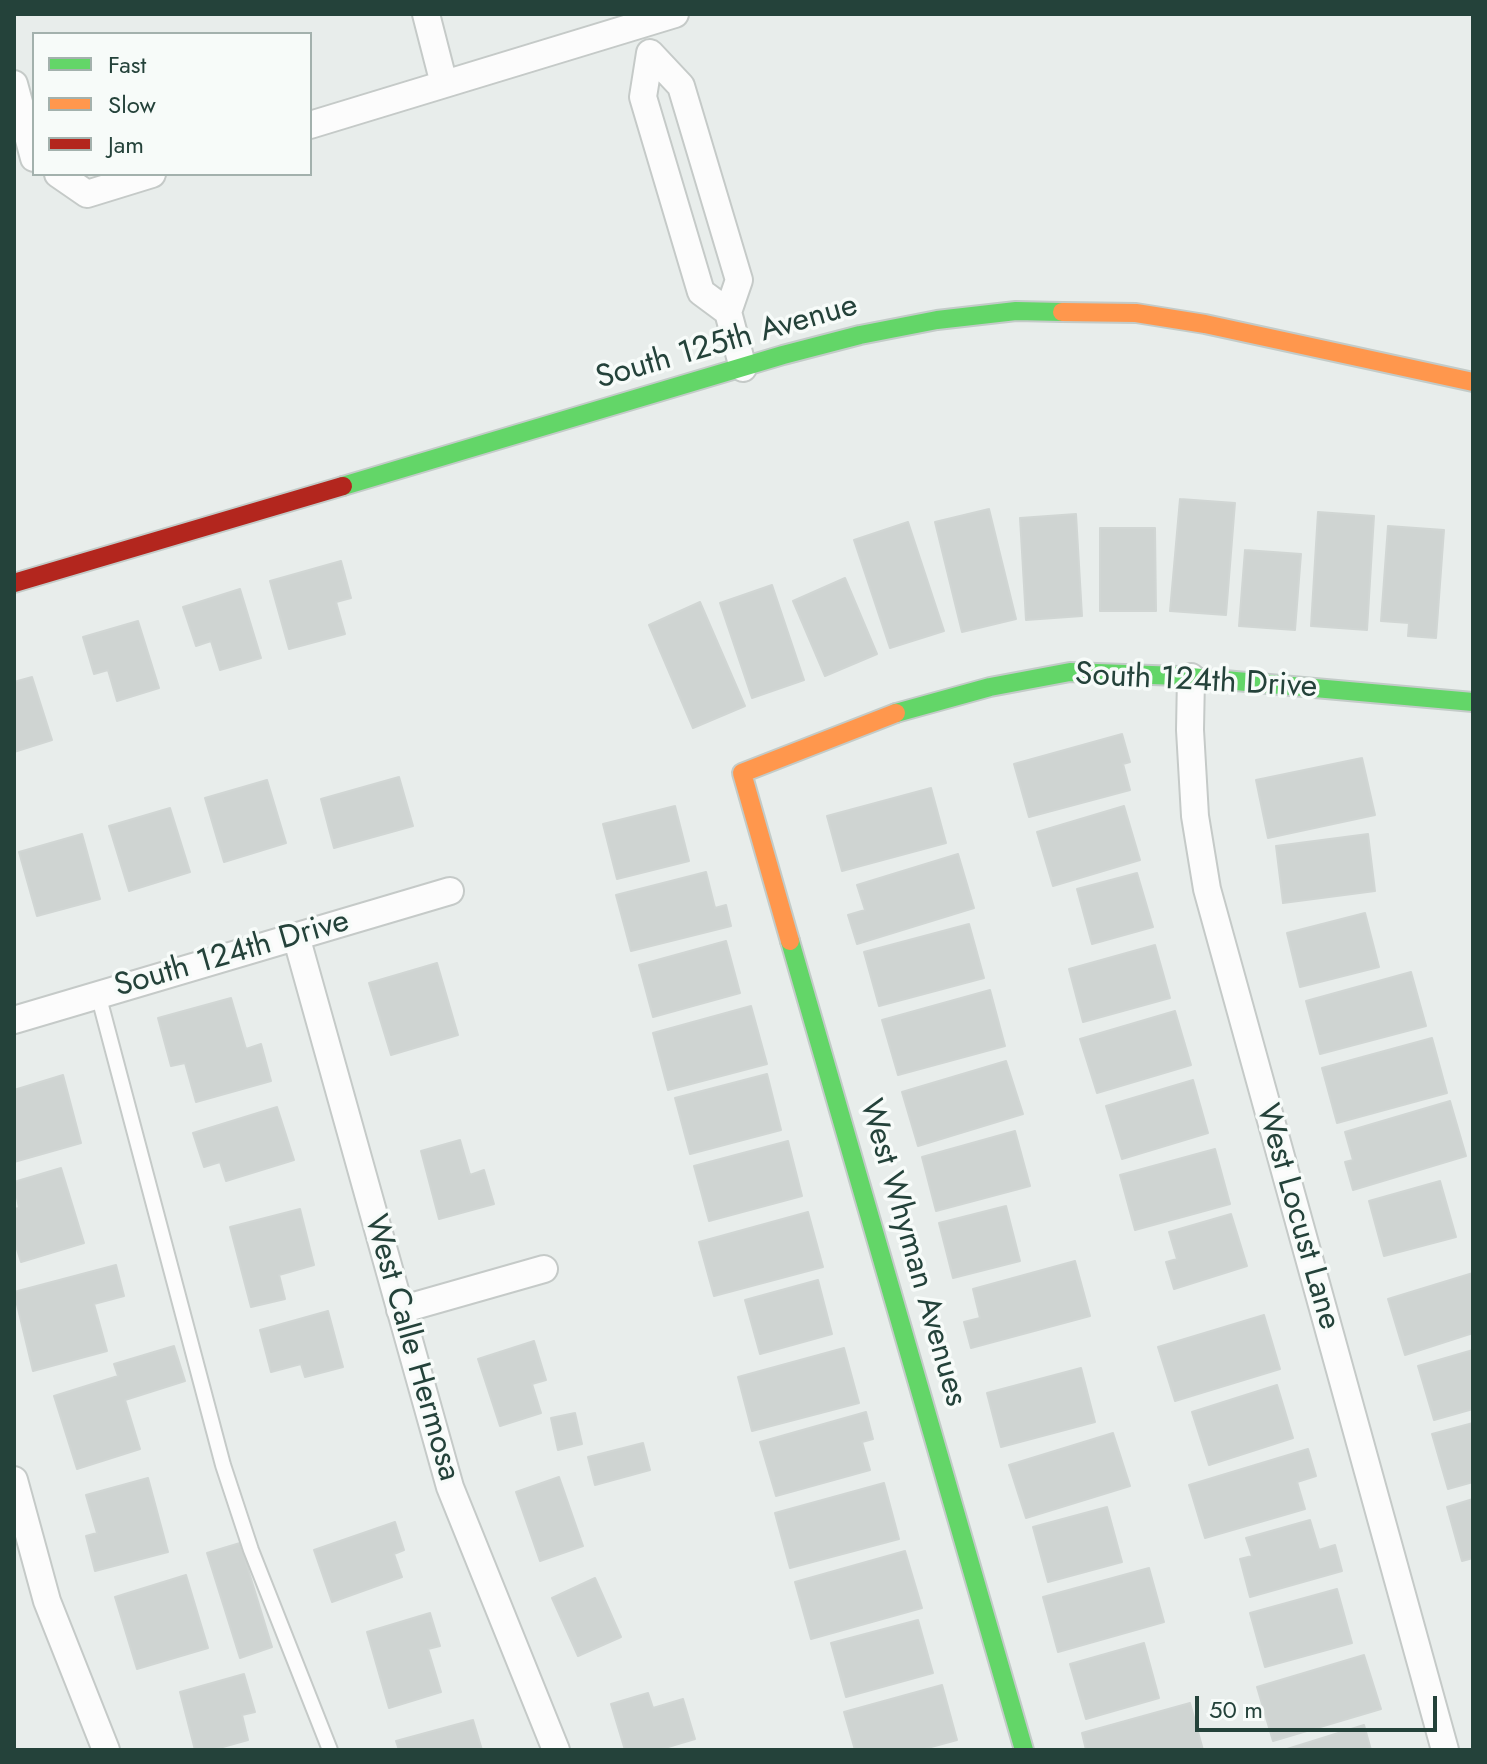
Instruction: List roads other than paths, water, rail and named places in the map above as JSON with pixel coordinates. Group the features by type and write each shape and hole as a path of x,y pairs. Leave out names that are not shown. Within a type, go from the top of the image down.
{"street":[{"path":"426,14 444,84"},
{"path":"312,124 675,14"},
{"path":"644,23 650,53 643,97 701,292 728,312"},
{"path":"650,53 681,86 739,280 728,312 743,368"},
{"path":"14,84 32,151"},
{"path":"61,176 87,194 146,176"},
{"name":"South 125th Avenue","path":"14,583 743,368 860,335 937,320 1016,311 1136,313 1205,324 1473,382"},
{"name":"South 124th Drive","path":"742,773 903,710 990,687 1070,672 1191,677 1473,702"},
{"name":"West Locust Lane","path":"1191,677 1190,730 1195,816 1207,889 1445,1750"},
{"name":"West Whyman Avenues","path":"742,773 1024,1750"},
{"name":"South 124th Drive","path":"14,1020 450,891"},
{"name":"West Calle Hermosa","path":"296,936 458,1512 556,1750"},
{"path":"400,1310 544,1269"},
{"path":"14,1480 47,1601 106,1750"}],"lane":[{"path":"98,994 223,1465 251,1550 330,1750"}]}
